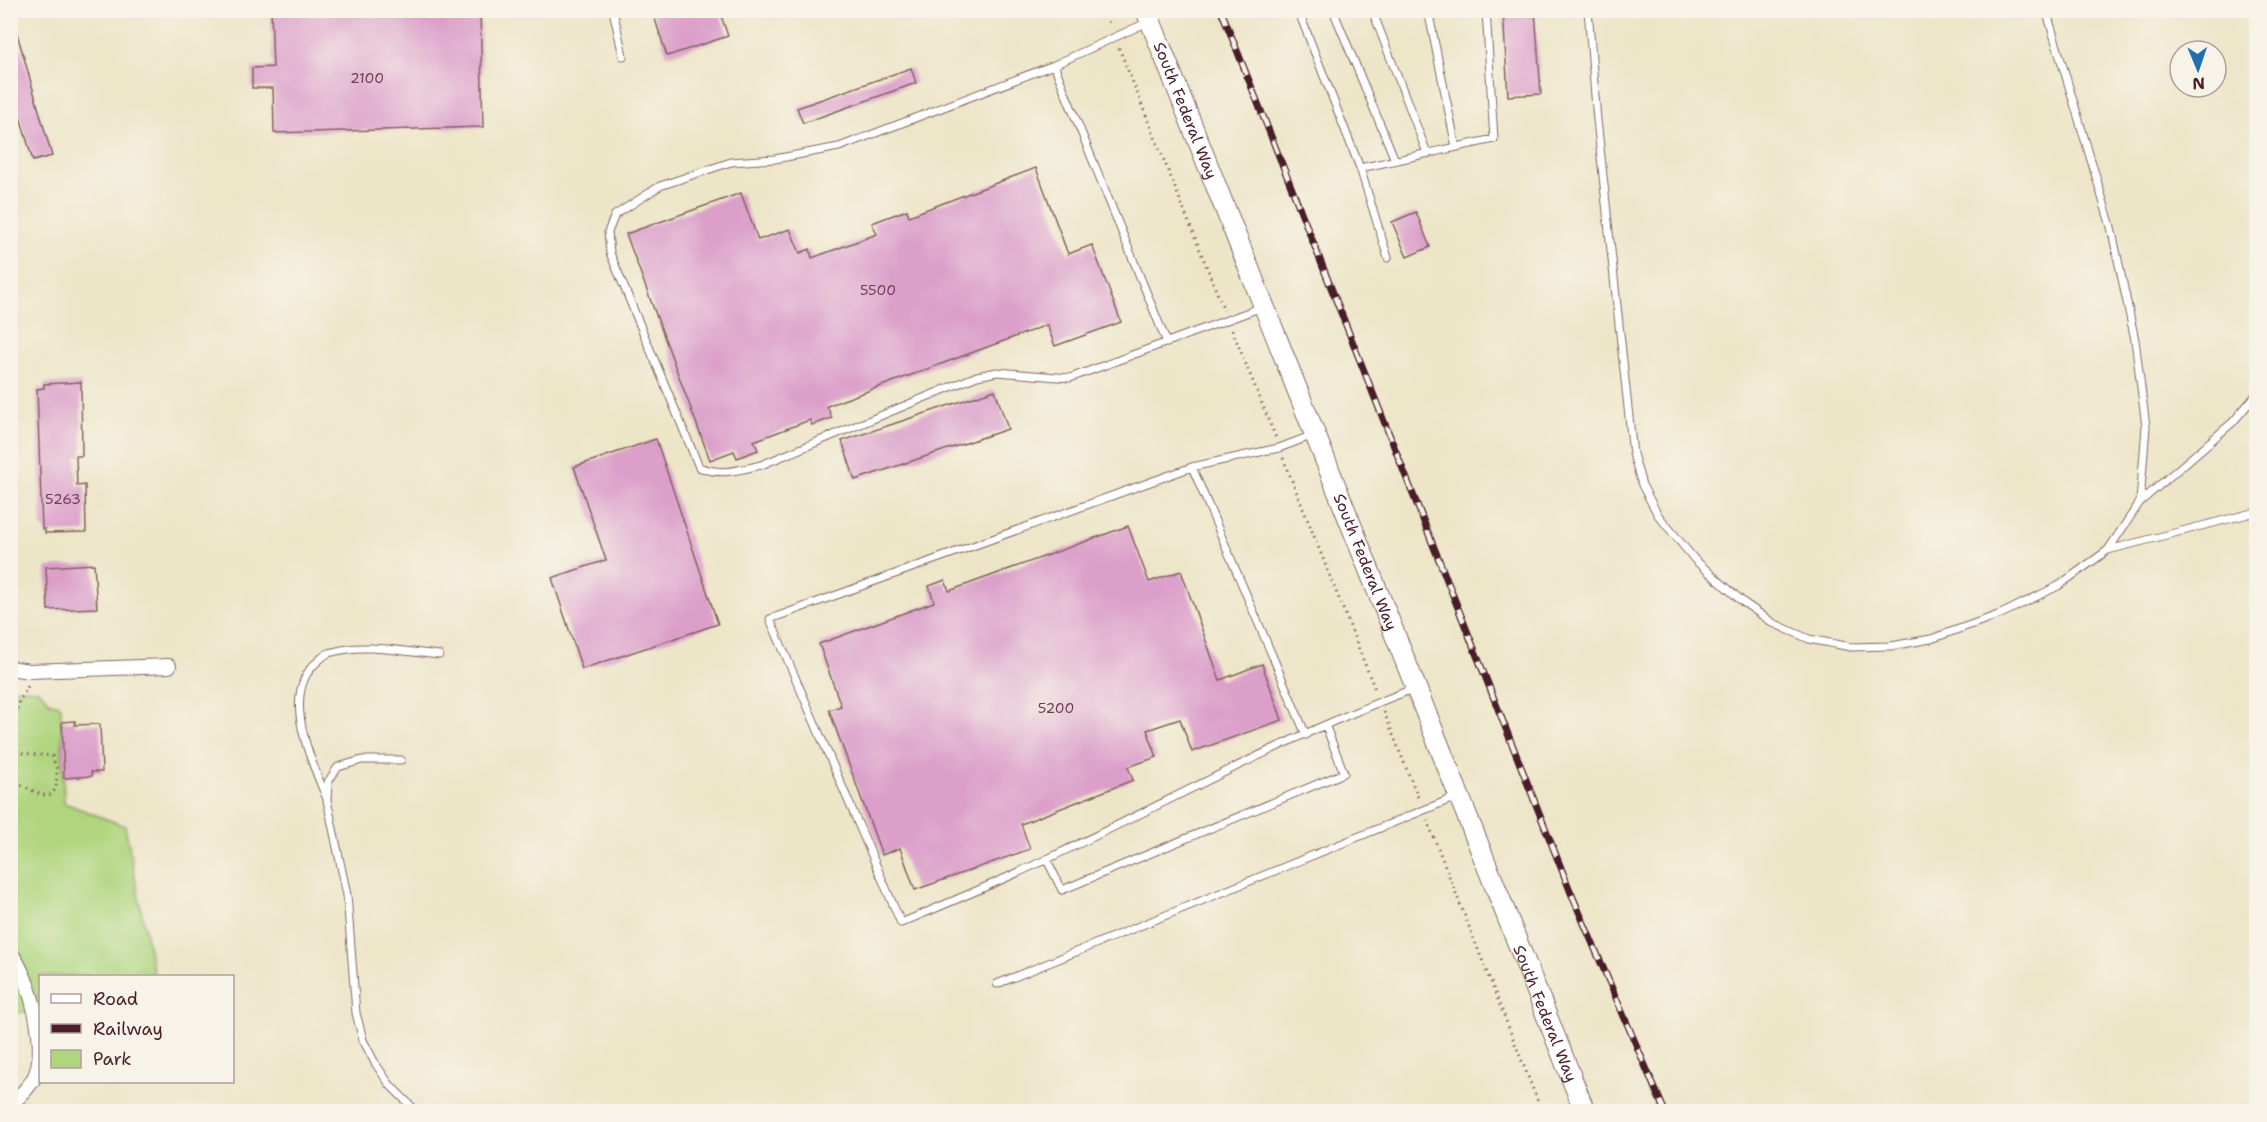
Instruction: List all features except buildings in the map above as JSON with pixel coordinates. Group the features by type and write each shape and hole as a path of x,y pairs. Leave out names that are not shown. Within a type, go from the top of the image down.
{"main road":[{"name":"South Federal Way","path":"1149,16 1585,1112"}],"street":[{"path":"10,668 29,671 170,666"},
{"path":"10,952 16,959 35,1009 38,1054 35,1076 10,1105"}],"lane":[{"path":"614,10 623,56"},
{"path":"1298,10 1360,168 1388,258"},
{"path":"1333,10 1395,160"},
{"path":"1372,10 1427,153"},
{"path":"1428,10 1456,147"},
{"path":"1360,168 1494,139 1486,10"},
{"path":"1588,10 1598,132 1634,454 1642,485 1658,515 1695,560 1743,602 1773,623 1809,639 1851,647 1891,646 1931,639 2001,615 2058,586 2108,550 2140,502 2233,422 2256,395"},
{"path":"2046,10 2111,227 2135,340 2146,427 2140,502"},
{"path":"1149,16 1115,37 1054,65 839,147 775,159 731,162 660,186 615,215 608,232 615,264 699,467 711,472 732,471 760,465 978,376 997,372 1070,378 1264,306"},
{"path":"1054,65 1167,343"},
{"path":"1315,434 1279,447 1192,467 770,619 901,923 1047,860 1207,780 1379,701 1416,688"},
{"path":"1192,467 1306,735"},
{"path":"2108,550 2256,512"},
{"path":"417,1112 390,1085 363,1040 357,1013 347,896 327,800 308,750 300,707 302,680 311,666 327,653 365,648 439,655"},
{"path":"1047,860 1062,890 1344,773 1326,727"},
{"path":"327,800 328,783 338,767 362,760 401,760"},
{"path":"997,984 1459,796"}],"path":[{"path":"1104,10 1542,1112"},
{"path":"10,732 19,702 29,685"},
{"path":"10,780 46,795 53,792 56,785 54,758 12,751"}],"green space":[{"path":"10,688 38,690 50,702 61,706 64,803 125,826 154,975 39,975 39,1012 11,1012"}],"railway":[{"path":"1221,10 1571,893 1665,1112"}]}
